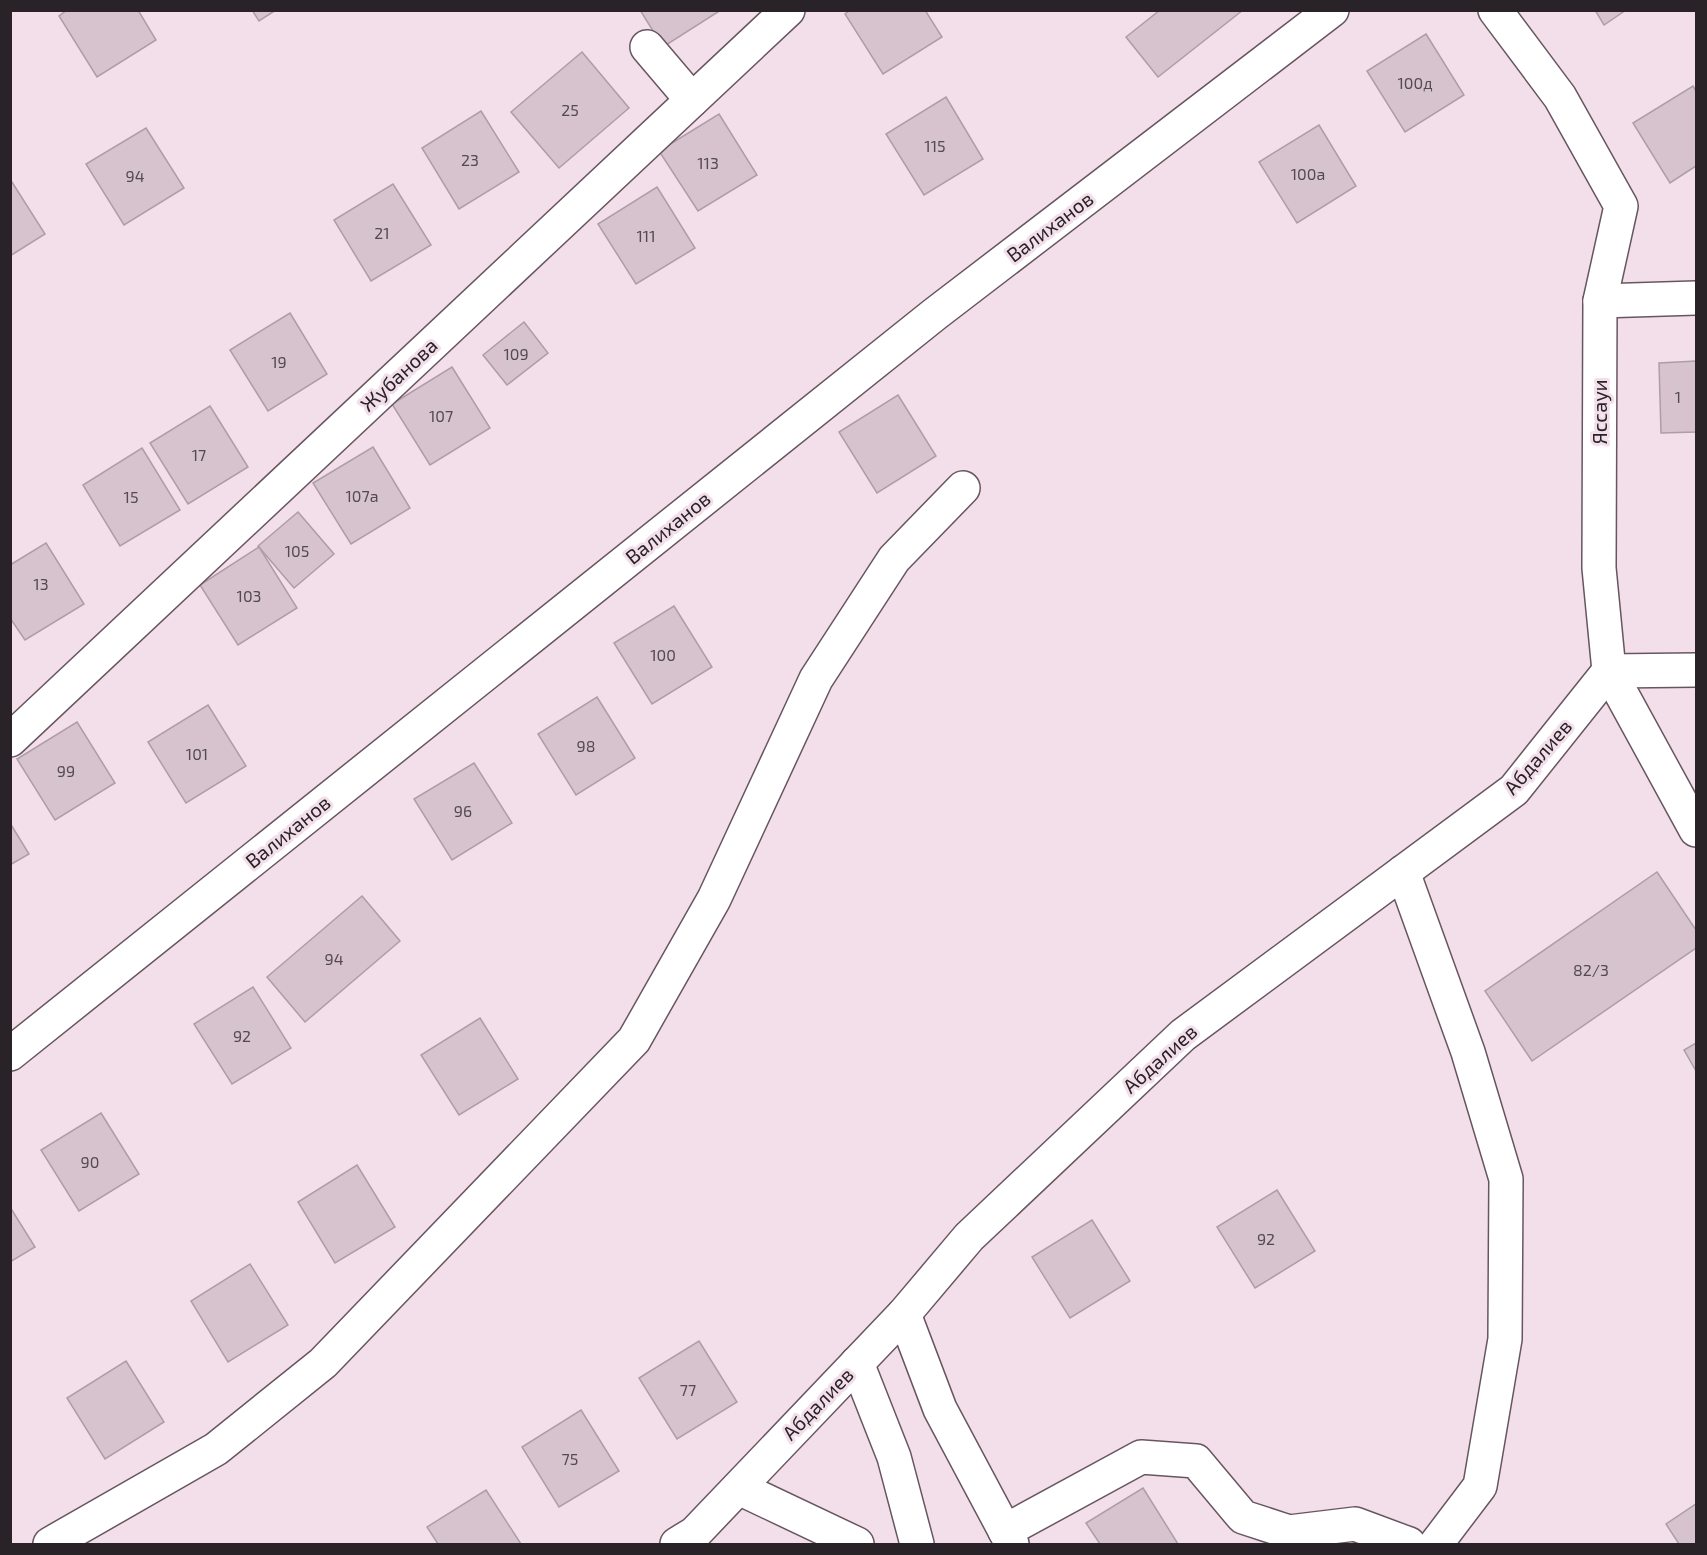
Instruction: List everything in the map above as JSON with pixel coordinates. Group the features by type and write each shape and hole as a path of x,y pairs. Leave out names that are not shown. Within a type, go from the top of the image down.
{"street":[{"name":"Жубанова","path":"10,740 788,10"},
{"name":"Валиханов","path":"10,1054 935,314 1332,10"},
{"name":"Яссауи","path":"1495,10 1560,97 1621,206 1600,301 1599,568 1609,671 1696,830"},
{"path":"647,47 692,100"},
{"path":"1600,301 1696,298"},
{"path":"50,1545 216,1449 322,1363 634,1040 714,899 816,679 894,559 963,488"},
{"path":"1609,671 1696,670"},
{"name":"Абдалиев","path":"677,1545 695,1533 739,1488 904,1314 969,1238 1183,1035 1514,790 1609,671"},
{"path":"1403,872 1468,1052 1506,1179 1505,1339 1479,1486 1436,1545"},
{"path":"904,1314 940,1409 1008,1538 1142,1457 1196,1461 1244,1517 1289,1532 1355,1524 1409,1545"},
{"path":"857,1363 894,1456 917,1545"},
{"path":"739,1488 857,1545"}],"building":[{"path":"67,10 138,10 156,40 97,77 59,16"},
{"path":"252,10 276,10 259,21"},
{"path":"640,10 721,10 663,47"},
{"path":"850,10 925,10 942,37 883,74 845,14"},
{"path":"1160,10 1243,10 1158,77 1126,37"},
{"path":"1595,10 1626,10 1604,25"},
{"path":"1426,34 1464,95 1405,132 1367,71"},
{"path":"582,52 629,108 559,168 511,112"},
{"path":"1693,86 1696,91 1696,166 1670,183 1633,123"},
{"path":"946,97 983,159 924,195 886,134"},
{"path":"481,111 519,172 459,209 422,148"},
{"path":"719,114 757,175 698,211 659,151"},
{"path":"1319,125 1356,186 1297,223 1259,162"},
{"path":"146,128 184,188 124,225 86,164"},
{"path":"10,179 45,234 10,256"},
{"path":"393,184 431,245 371,281 334,220"},
{"path":"657,187 695,248 636,284 598,224"},
{"path":"290,313 327,374 268,411 230,350"},
{"path":"524,322 548,353 507,385 483,355"},
{"path":"1696,361 1696,432 1661,433 1659,363"},
{"path":"452,367 490,428 430,465 392,404"},
{"path":"898,395 936,456 877,493 839,432"},
{"path":"210,406 248,467 188,504 150,443"},
{"path":"373,447 410,508 351,544 313,483"},
{"path":"142,448 180,510 120,546 83,485"},
{"path":"298,512 334,554 294,588 258,546"},
{"path":"46,543 84,604 25,640 10,618 10,565"},
{"path":"259,547 297,608 238,645 200,585"},
{"path":"674,606 712,667 652,704 614,643"},
{"path":"597,697 635,758 576,795 538,734"},
{"path":"208,705 246,766 186,803 148,742"},
{"path":"77,722 115,783 55,820 17,759"},
{"path":"474,763 512,823 452,860 414,799"},
{"path":"10,823 29,854 10,865"},
{"path":"1657,872 1696,930 1696,948 1532,1061 1485,991"},
{"path":"362,896 400,941 305,1022 267,977"},
{"path":"253,987 291,1048 232,1084 194,1024"},
{"path":"480,1018 518,1079 459,1115 421,1055"},
{"path":"1696,1043 1696,1071 1684,1050"},
{"path":"101,1113 139,1174 79,1211 41,1150"},
{"path":"357,1165 395,1227 335,1263 298,1202"},
{"path":"1277,1190 1315,1251 1255,1288 1217,1227"},
{"path":"10,1207 35,1247 10,1262"},
{"path":"1092,1220 1130,1281 1070,1318 1032,1257"},
{"path":"250,1264 288,1325 228,1362 191,1301"},
{"path":"699,1341 737,1402 677,1439 639,1378"},
{"path":"126,1361 164,1422 105,1459 67,1398"},
{"path":"581,1410 619,1471 559,1507 522,1447"},
{"path":"1143,1488 1178,1544 1100,1544 1086,1523"},
{"path":"486,1490 521,1544 438,1544 427,1527"},
{"path":"1696,1504 1696,1544 1679,1544 1666,1524"}]}
